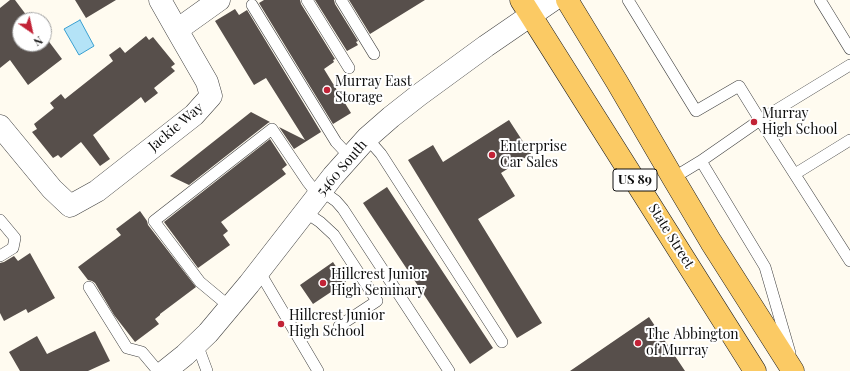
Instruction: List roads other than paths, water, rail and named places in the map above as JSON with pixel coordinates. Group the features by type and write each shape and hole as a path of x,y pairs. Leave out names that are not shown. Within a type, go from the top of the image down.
{"main road":[{"name":"US 89","path":"567,0 711,242 794,371"},
{"name":"State Street","path":"526,8 755,371"}],"street":[{"name":"Jackie Way","path":"0,126 52,189 70,206 97,191 194,115 211,96 207,82 160,0"},
{"path":"176,30 219,0"},
{"name":"5460 South","path":"164,371 208,333 350,156 367,138 391,117 486,46 526,8 553,0"}],"lane":[{"path":"307,0 349,68"},
{"path":"341,0 374,54"},
{"path":"628,0 696,111 739,86 850,261"},
{"path":"820,0 850,49"},
{"path":"252,5 336,142 350,156"},
{"path":"673,178 760,120 850,65"},
{"path":"230,307 200,282 154,221 272,129 307,180 320,193 336,201 343,209 449,371"},
{"path":"367,138 381,154 502,342"},
{"path":"795,174 850,140"},
{"path":"700,161 765,267 794,371"},
{"path":"305,212 320,222 334,235 377,301 339,326"},
{"path":"0,220 15,238 13,248 0,256"},
{"path":"259,271 318,371"},
{"path":"89,287 127,348 142,352 164,371"},
{"path":"197,344 207,371"}],"water":[{"path":"80,20 94,46 79,55 64,29"}],"place":[{"name":"Murray East Storage","path":"327,90"},
{"name":"Murray High School","path":"754,122"},
{"name":"Enterprise Car Sales","path":"492,155"},
{"name":"Hillcrest Junior High Seminary","path":"323,283"},
{"name":"Hillcrest Junior High School","path":"281,324"},
{"name":"The Abbington of Murray","path":"638,343"}]}
